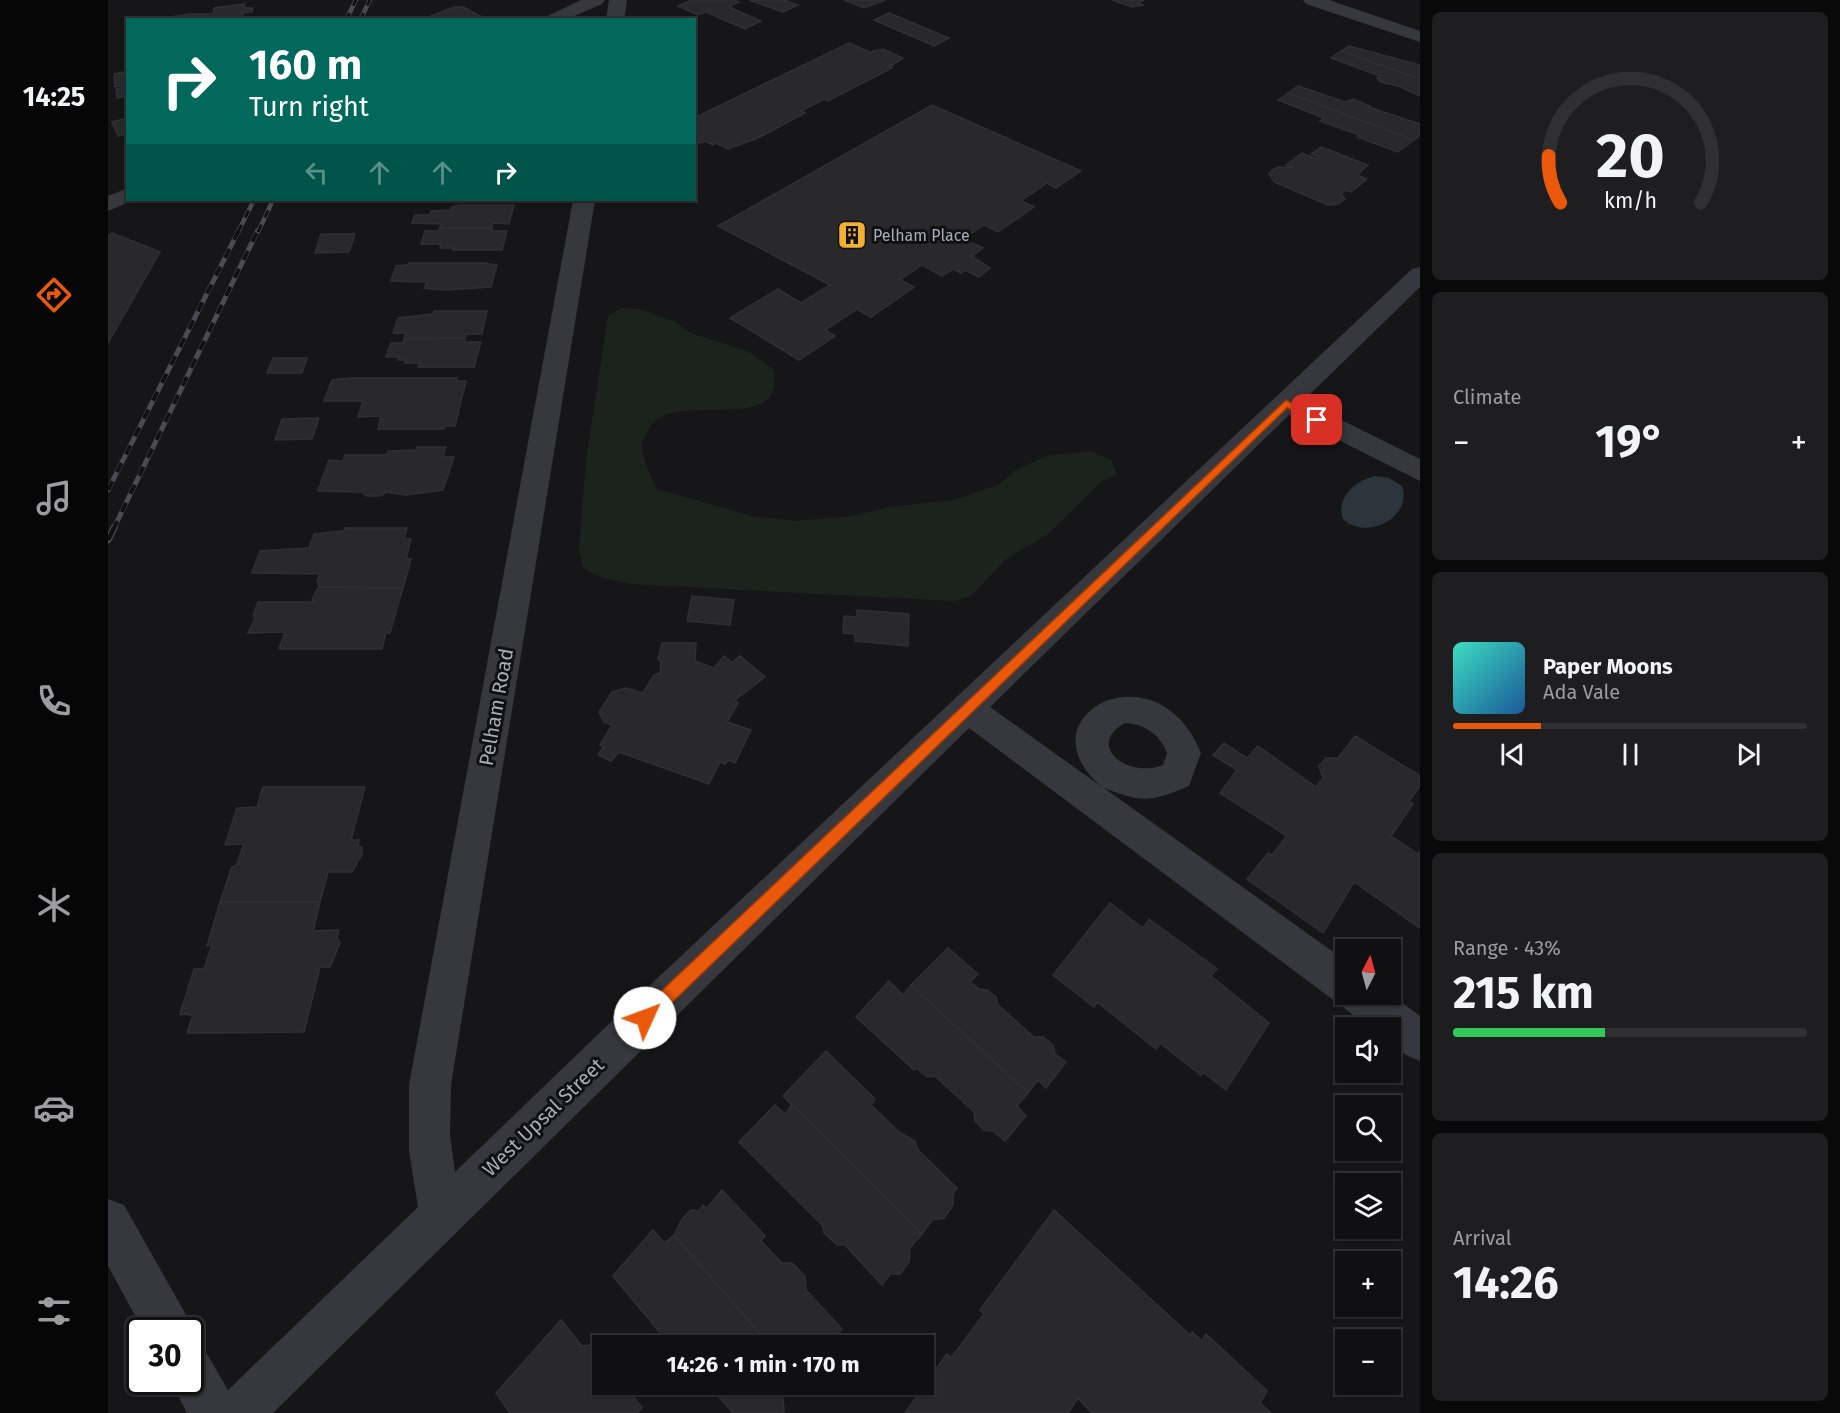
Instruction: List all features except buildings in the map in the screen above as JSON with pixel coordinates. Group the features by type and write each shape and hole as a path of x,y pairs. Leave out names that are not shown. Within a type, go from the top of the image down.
{"street":[{"path":"553,18 596,0"},
{"path":"615,18 618,0"},
{"path":"1312,0 1349,5 1420,37"},
{"path":"108,204 126,195"},
{"name":"Pelham Road","path":"442,1215 433,1177 426,1125 430,1085 584,201"},
{"name":"West Upsal Street","path":"239,1413 1420,274"},
{"path":"1286,403 1420,471"},
{"path":"968,709 1100,786 1335,977"},
{"path":"1373,1005 1420,1041"},
{"path":"108,1221 161,1317"},
{"path":"204,1395 214,1413"}],"shaded area":[{"path":"622,308 639,309 675,322 693,334 748,351 774,370 773,389 767,400 755,406 738,409 682,411 665,415 653,423 641,443 645,463 657,489 752,516 795,521 852,516 890,507 954,500 1000,484 1014,471 1046,456 1091,451 1112,461 1117,474 1101,482 1048,534 1005,560 971,596 954,601 631,584 600,577 583,568 579,549 586,461 608,316"},
{"path":"1375,476 1389,478 1402,486 1404,498 1401,508 1385,523 1375,527 1363,528 1353,525 1343,519 1341,511 1345,497 1361,481"}],"railway":[{"path":"347,18 356,0"},
{"path":"361,18 370,0"},
{"path":"239,230 254,201"},
{"path":"258,232 273,201"},
{"path":"108,490 239,230"},
{"path":"113,530 258,230"},
{"path":"108,540 113,530"}],"place":[{"name":"Pelham Place","path":"852,235"}],"route":[{"path":"645,1018 1286,403 1317,420"}]}
